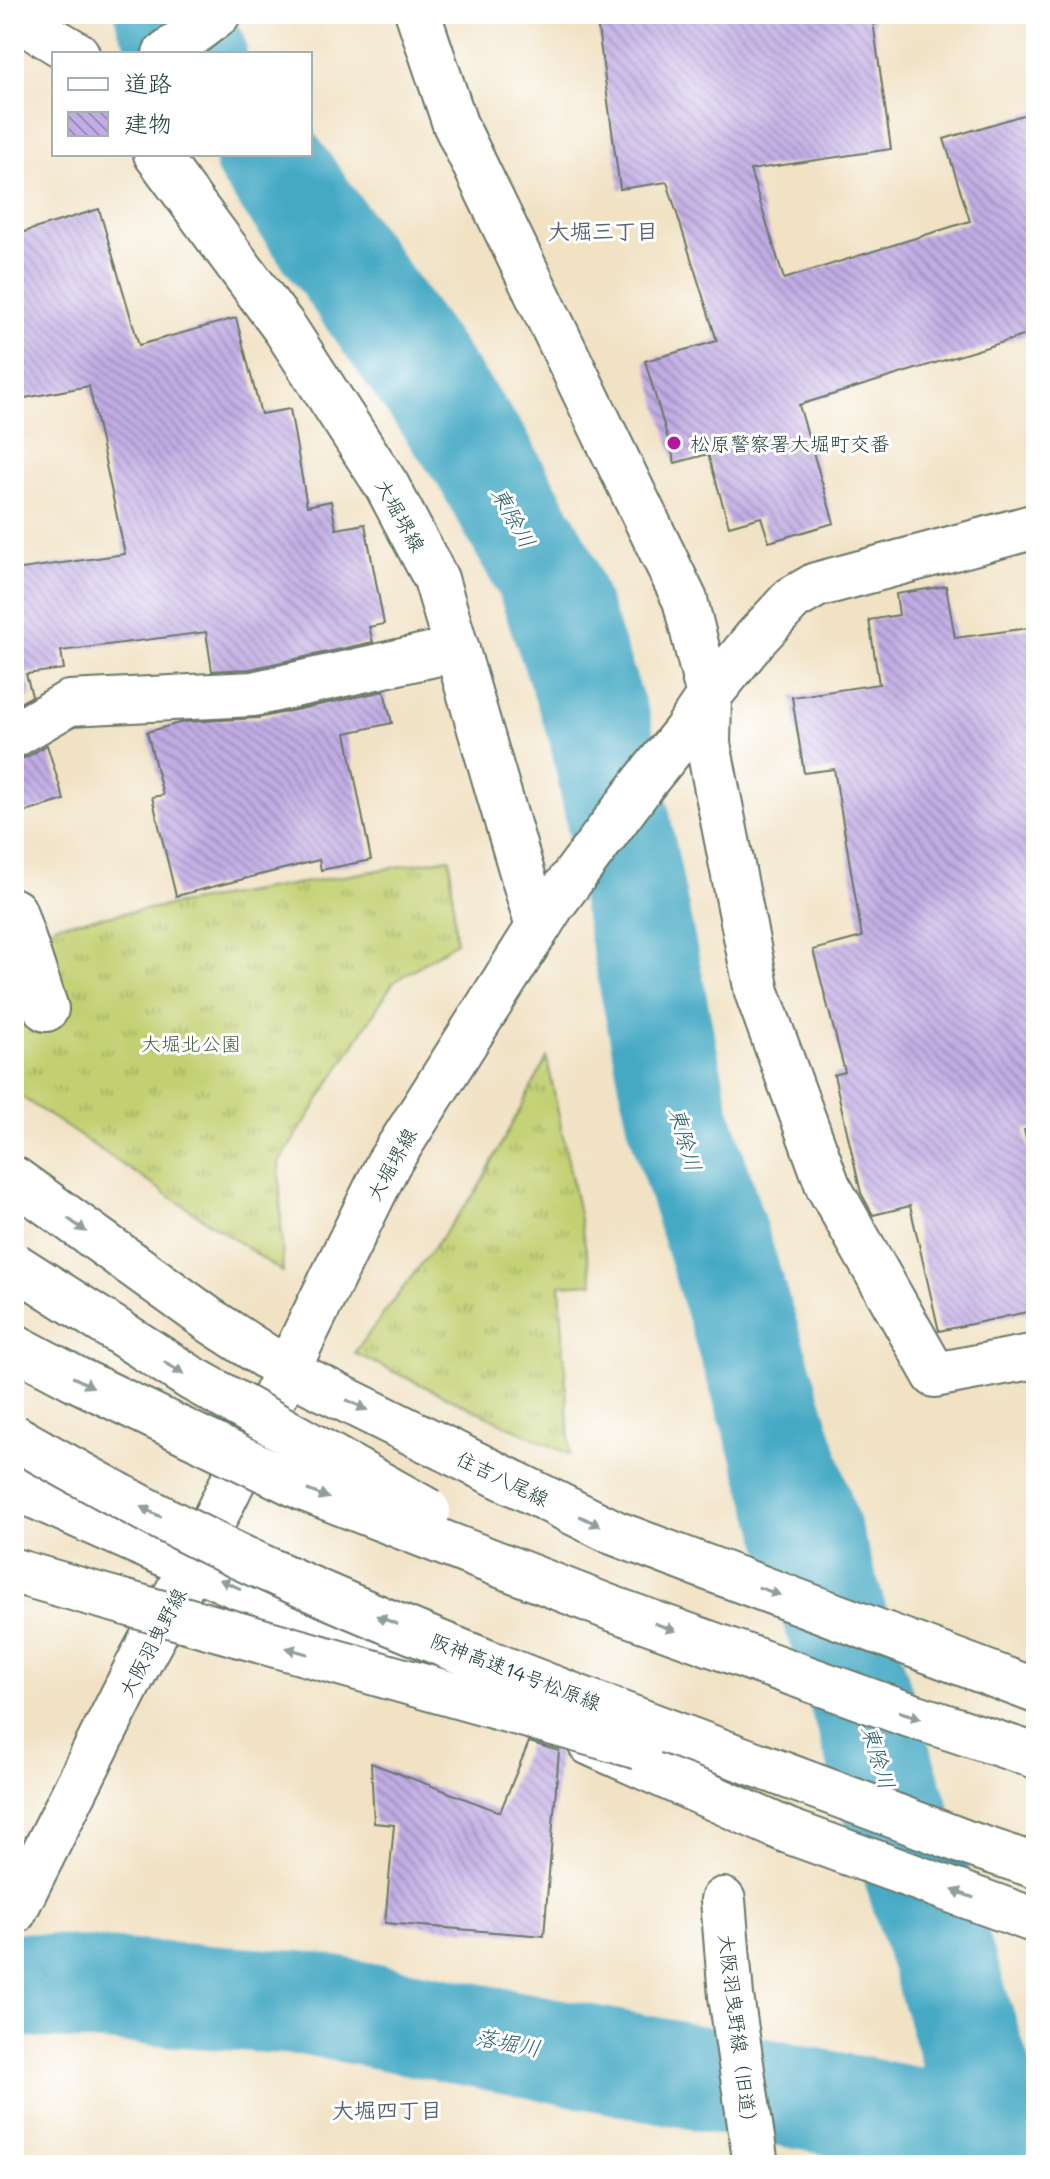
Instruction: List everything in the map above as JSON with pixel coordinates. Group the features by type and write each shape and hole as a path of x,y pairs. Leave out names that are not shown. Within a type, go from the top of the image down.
{"main road":[{"path":"168,52 218,14"},
{"path":"418,14 455,124 685,600 709,696 708,744 757,992 828,1186 935,1375 1036,1356"},
{"path":"17,19 74,52"},
{"name":"大堀堺線","path":"157,156 286,330 387,486 436,579 546,916"},
{"name":"大堀堺線","path":"288,1371 388,1164 546,916 709,696 792,599 816,585 1036,526"},
{"path":"14,735 69,703 253,694 457,649"},
{"path":"14,911 46,1009"},
{"name":"住吉八尾線","path":"14,1179 211,1321 288,1371 615,1533 1036,1691"},
{"path":"14,1265 219,1394 358,1474 611,1608"},
{"path":"14,1346 305,1489 611,1608 898,1711 1036,1756"},
{"name":"大阪羽曳野線","path":"20,1902 288,1371"},
{"name":"阪神高速14号松原線","path":"14,1437 130,1502 270,1571 490,1663 964,1842 1036,1866"},
{"path":"14,1487 788,1831 1036,1921"},
{"path":"14,1571 964,1842"},
{"name":"大阪羽曳野線（旧道）","path":"723,1900 731,1996 755,2157"}],"green space":[{"name":"大堀北公園","path":"450,858 456,942 393,983 279,1163 283,1272 14,1092 14,993 54,925"},
{"path":"547,1058 593,1283 560,1285 570,1455 354,1353 477,1190"}],"building":[{"path":"596,14 872,14 891,149 750,170 784,279 970,221 944,139 1036,111 1036,332 799,405 834,523 769,542 761,517 729,526 708,454 675,463 645,361 717,341 667,182 620,189"},
{"path":"99,209 139,345 236,318 261,414 290,409 307,506 331,501 336,529 365,524 384,624 369,627 373,642 250,669 212,671 206,632 61,651 64,669 26,674 32,696 14,706 14,570 125,554 89,386 14,400 14,235"},
{"path":"946,586 955,638 1036,627 1036,1128 1024,1130 1036,1182 1036,1310 939,1331 910,1206 873,1215 861,1193 834,1075 845,1072 813,950 862,937 834,769 804,773 792,697 879,684 869,620 899,615 896,594"},
{"path":"384,691 392,723 346,733 371,860 321,870 319,860 176,896 152,797 163,795 147,732 183,722 258,718"},
{"path":"47,745 64,800 14,816 14,760 27,757"},
{"path":"529,1742 559,1751 544,1936 385,1923 394,1825 374,1823 371,1763 500,1812"}],"waterway":[{"name":"東除川","path":"167,14 194,52"},
{"name":"東除川","path":"267,156 481,456 546,574 600,729 678,1116 998,2135"},
{"name":"落堀川","path":"14,1984 312,2004 998,2135 1036,2158"}],"place":[{"name":"松原警察署大堀町交番","path":"674,443"}],"district":[{"name":"大堀三丁目","path":"603,230"},
{"name":"大堀四丁目","path":"387,2109"}]}
